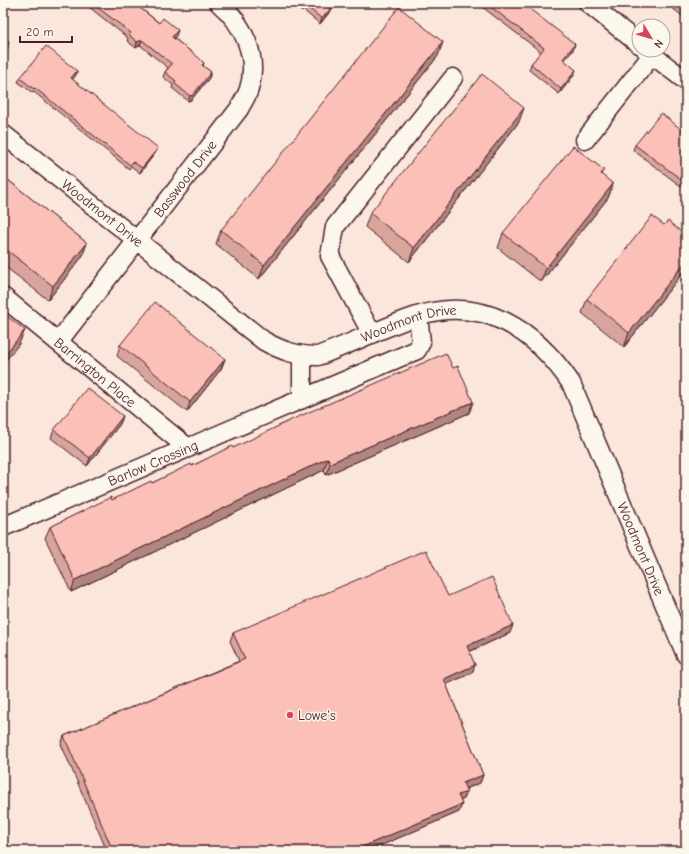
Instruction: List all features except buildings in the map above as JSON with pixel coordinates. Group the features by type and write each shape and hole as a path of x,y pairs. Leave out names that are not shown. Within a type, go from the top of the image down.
{"street":[{"name":"Basswood Drive","path":"58,342 238,109 249,89 251,66 249,48 242,30 230,13 219,3"},
{"path":"588,3 631,38"},
{"path":"584,140 640,58"},
{"path":"656,58 686,81"},
{"path":"372,334 330,256 335,227 453,78"},
{"name":"Woodmont Drive","path":"3,134 264,341 284,352 302,356 318,356 418,316 452,310 488,314 528,335 558,364 571,383 686,655"},
{"name":"Barrington Place","path":"3,297 188,448"},
{"name":"Barlow Crossing","path":"3,527 417,350 421,342 418,316"},
{"path":"302,356 302,399"}],"place":[{"name":"Lowe's","path":"290,715"}]}
